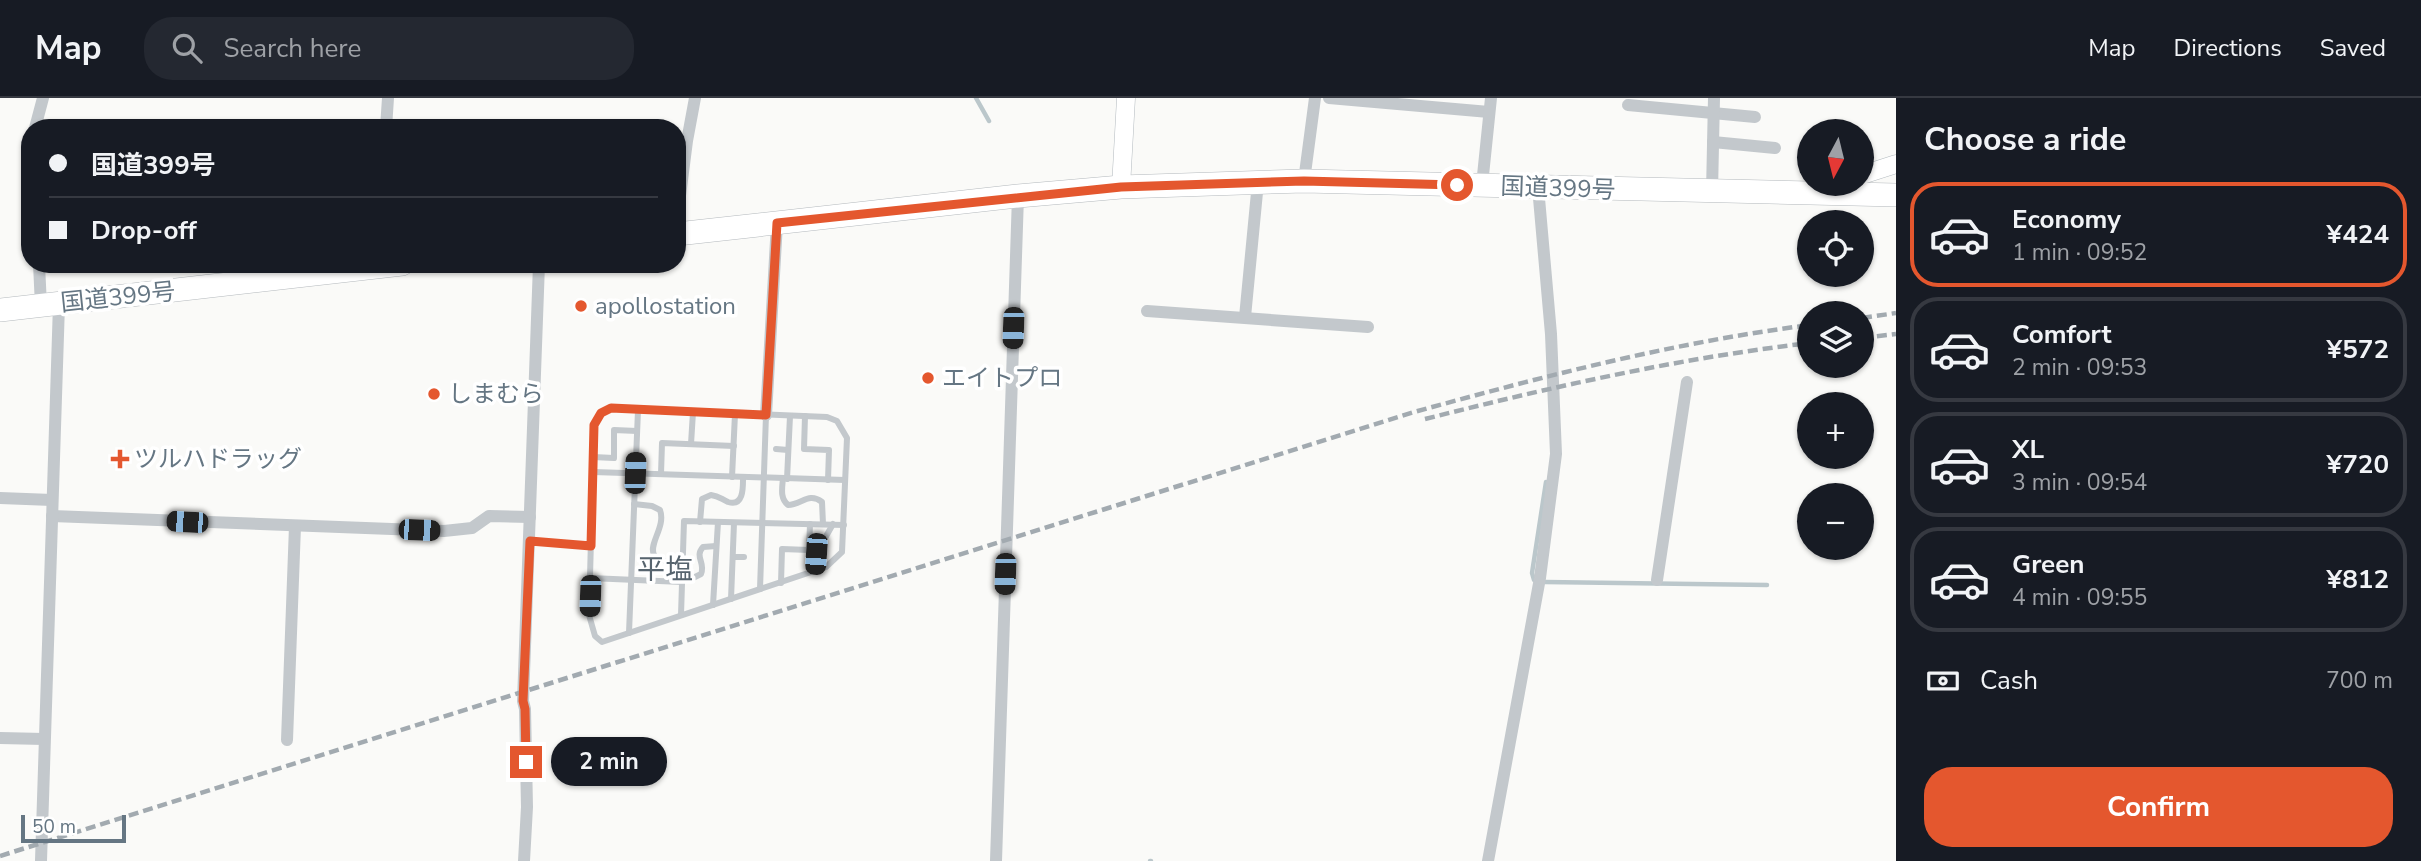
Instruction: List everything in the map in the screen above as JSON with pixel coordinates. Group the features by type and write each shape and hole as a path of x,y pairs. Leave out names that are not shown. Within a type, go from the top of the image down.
{"highway":[{"name":"国道399号","path":"686,227 777,223 1121,187 1258,182 1712,192 1797,190"},
{"name":"国道399号","path":"1874,192 1896,195"},
{"name":"国道399号","path":"0,310 320,273"}],"street":[{"path":"37,119 43,98"},
{"path":"387,119 388,98"},
{"path":"686,151 695,98"},
{"path":"1121,187 1126,98"},
{"path":"1304,181 1315,98"},
{"path":"1329,98 1489,112"},
{"path":"1482,186 1490,98"},
{"path":"1712,192 1714,98"},
{"path":"1628,105 1755,117"},
{"path":"1713,142 1775,148"},
{"path":"1874,171 1896,164"},
{"path":"1245,317 1258,182"},
{"path":"1488,861 1539,578 1556,454 1551,334 1538,187"},
{"path":"996,861 1018,196"},
{"path":"766,415 777,223"},
{"path":"41,273 50,305 52,500 41,861"},
{"path":"524,861 527,789 523,701 539,273"},
{"path":"1147,311 1368,327"},
{"path":"1657,580 1687,382"},
{"path":"0,498 52,500"},
{"path":"52,516 460,530 472,528 489,516 530,517"},
{"path":"287,740 295,526"},
{"path":"0,738 44,739"}],"lane":[{"path":"611,408 735,414 827,417 837,421 847,438 842,552 826,568 602,642 595,636 589,615 594,425 601,413 611,408"},
{"path":"629,633 638,410"},
{"path":"691,444 693,412"},
{"path":"732,477 735,414"},
{"path":"760,589 766,415"},
{"path":"790,416 789,450 781,495 788,505 795,505 806,498 817,498 822,502 823,524"},
{"path":"805,416 804,449 829,450 828,480"},
{"path":"593,457 614,458 614,430 637,432"},
{"path":"661,474 662,443 734,446"},
{"path":"776,449 789,450"},
{"path":"593,472 845,480"},
{"path":"700,522 702,499 712,495 732,503 738,500 742,496 743,477"},
{"path":"634,504 660,510 662,526 653,541 653,552 662,561 683,564"},
{"path":"681,615 684,521 844,525"},
{"path":"713,605 718,522"},
{"path":"732,599 734,523"},
{"path":"781,583 782,548 809,550 810,524"},
{"path":"814,571 816,554 833,524"},
{"path":"530,541 591,546"},
{"path":"590,578 693,578 701,574 703,566 700,550 703,547 716,546"},
{"path":"733,557 744,557"}],"waterway":[{"path":"976,98 989,121"},
{"path":"1534,580 1532,573 1546,482"},
{"path":"1545,582 1767,585"}],"railway":[{"path":"1874,316 1896,313"},
{"path":"0,856 1414,412 1561,373 1710,341 1797,327"},
{"path":"1874,337 1896,334"},
{"path":"1425,419 1616,375 1797,345"}],"place":[{"name":"apollostation","path":"581,306"},
{"name":"エイトプロ","path":"928,378"},
{"name":"しまむら","path":"434,394"},
{"name":"ツルハドラッグ","path":"120,459"}],"district":[{"name":"平塩","path":"665,569"}],"route":[{"path":"526,762 523,701 530,541 591,546 594,425 601,413 611,408 766,415 777,223 1121,187 1304,181 1457,185"}]}
